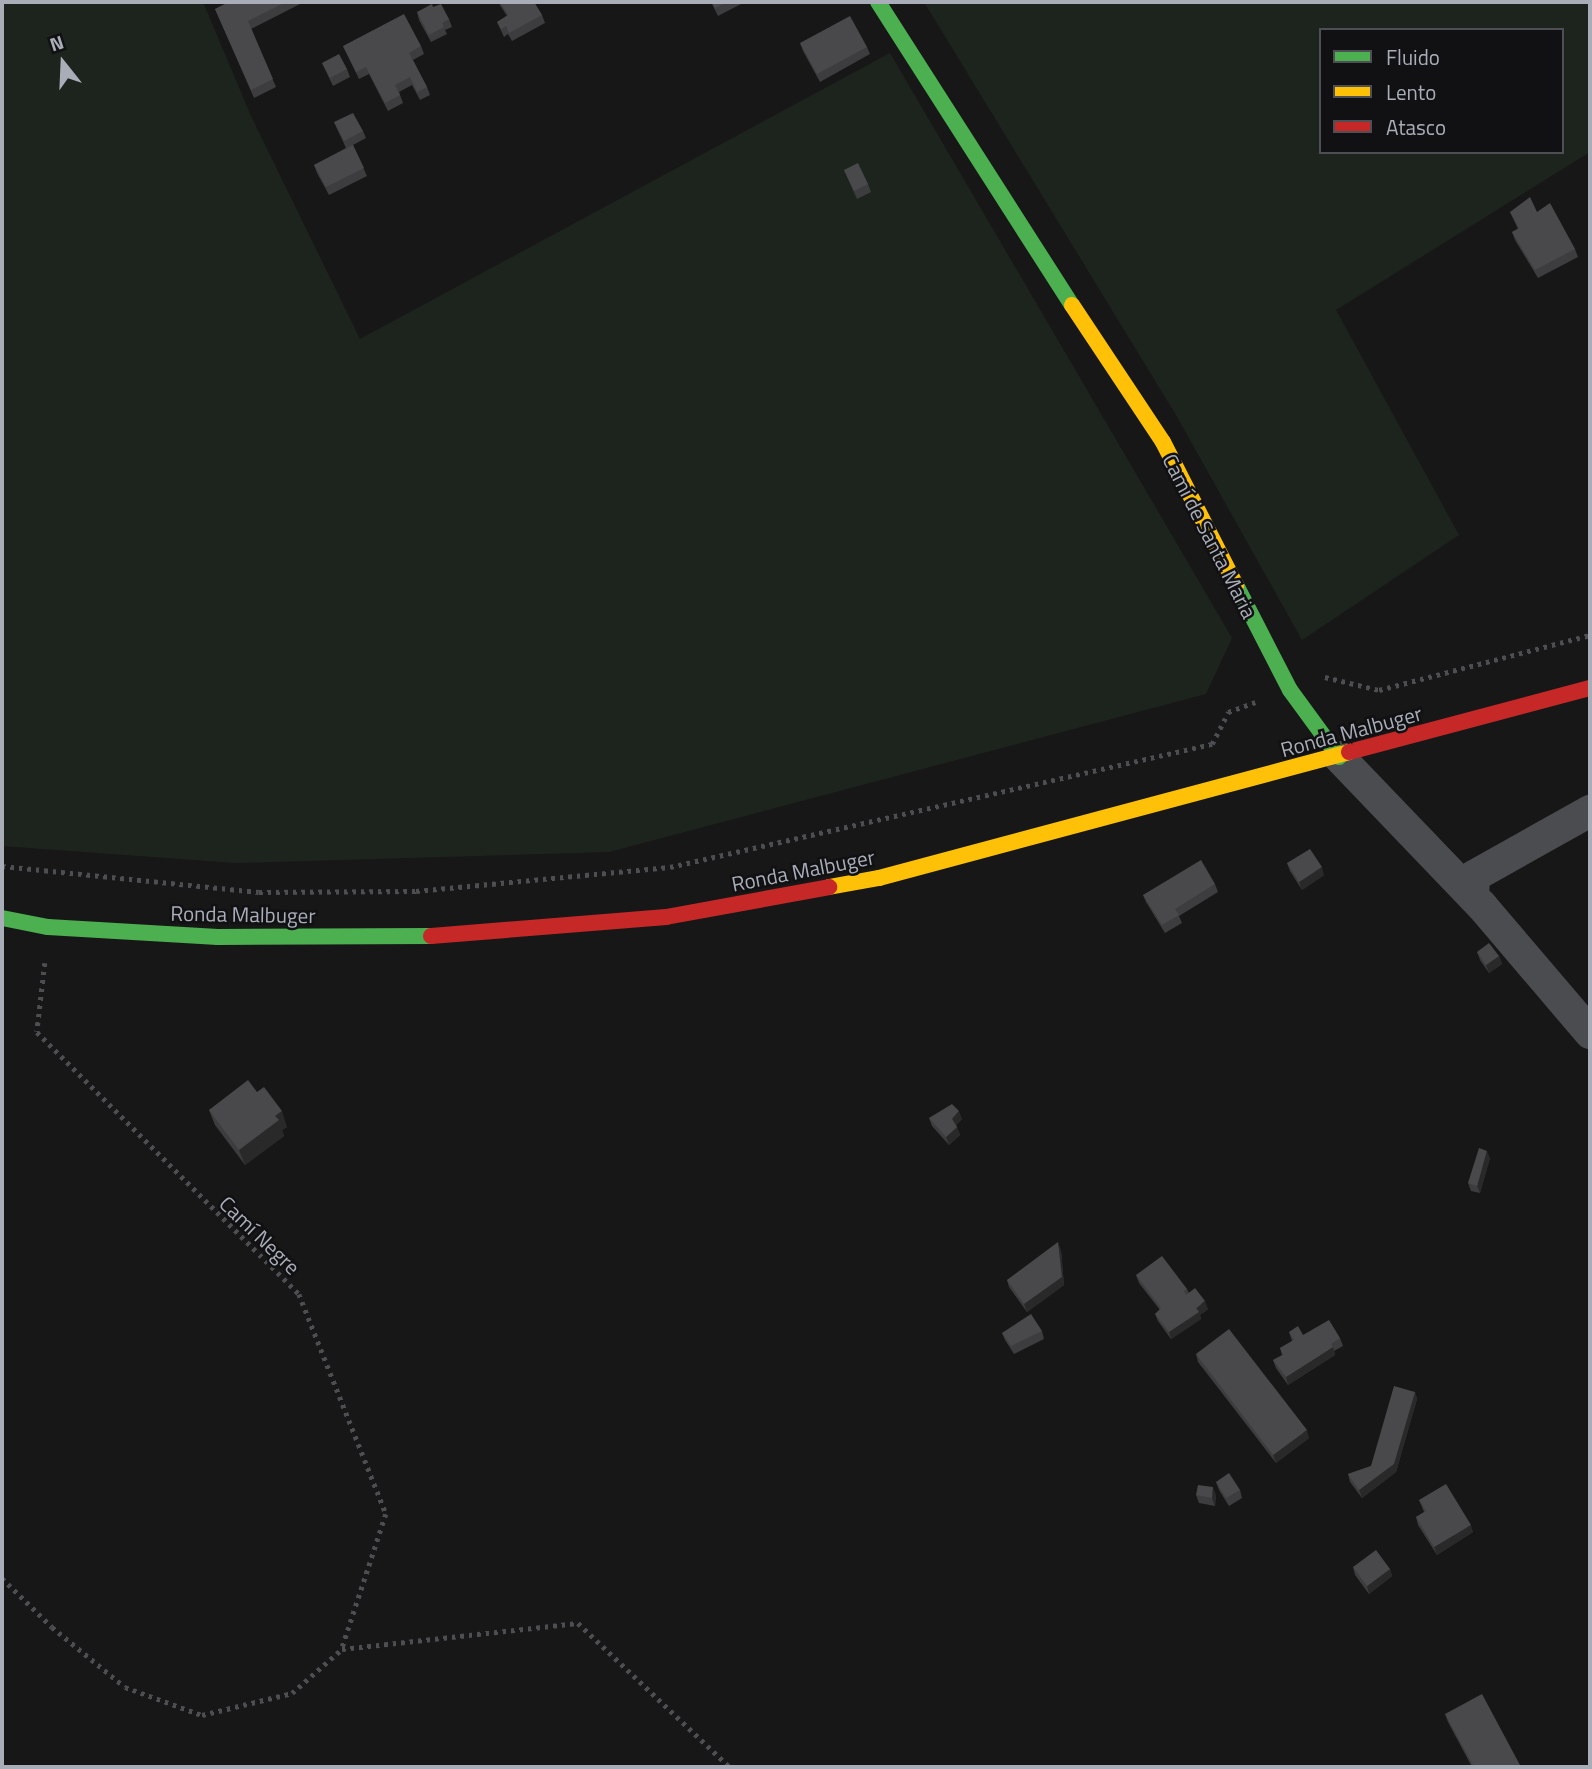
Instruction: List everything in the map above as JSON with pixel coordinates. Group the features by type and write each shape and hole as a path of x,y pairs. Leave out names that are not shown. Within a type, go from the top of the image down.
{"street":[{"name":"Camí de Santa Maria","path":"878,2 1034,249 1163,442 1290,690 1339,757 1473,896 1590,1033"},
{"name":"Ronda Malbuger","path":"2,918 48,927 219,937 435,936 666,917 879,878 1590,688"},
{"path":"1473,896 1474,876 1590,811"}],"path":[{"path":"2,866 260,892 416,891 670,867 1212,744 1228,712 1327,676 1379,690 1590,635"},
{"name":"Camí Negre","path":"48,927 37,1032 299,1294 386,1514 342,1649"},
{"path":"2,1578 52,1627 125,1687 202,1715 292,1693 342,1649 578,1623 730,1767"}],"shaded area":[{"path":"2,2 203,2 251,116 360,339 890,53 1232,638 1206,694 609,852 235,863 2,846"},
{"path":"924,2 1590,2 1590,152 1336,310 1459,535 1302,640 1176,415"}],"building":[{"path":"229,2 286,2 248,21 273,79 251,90 215,9"},
{"path":"500,2 534,2 542,15 509,33 506,26 501,29 497,22 508,15"},
{"path":"712,2 727,2 715,8"},
{"path":"432,4 433,7 441,4 449,19 442,23 444,27 429,35 417,12"},
{"path":"404,14 421,46 409,53 427,87 417,92 410,77 395,85 400,95 385,103 366,67 356,72 343,46"},
{"path":"850,16 867,47 817,74 800,43"},
{"path":"339,54 347,69 330,78 322,63"},
{"path":"353,113 363,131 344,141 334,122"},
{"path":"353,145 364,168 326,187 314,165"},
{"path":"858,163 868,184 854,191 844,170"},
{"path":"1530,197 1537,212 1550,203 1575,249 1535,270 1512,232 1519,228 1510,212"},
{"path":"1310,849 1322,867 1299,882 1287,863"},
{"path":"1201,860 1215,884 1175,909 1179,915 1162,925 1143,895"},
{"path":"1489,943 1499,956 1486,965 1477,952"},
{"path":"248,1080 257,1092 264,1087 282,1111 275,1116 279,1120 239,1150 209,1110"},
{"path":"952,1104 959,1111 952,1119 957,1127 946,1137 929,1118"},
{"path":"1479,1148 1487,1151 1477,1186 1468,1183"},
{"path":"1058,1242 1062,1277 1024,1304 1007,1280"},
{"path":"1162,1256 1187,1289 1184,1291 1186,1295 1195,1288 1205,1301 1196,1308 1199,1312 1169,1332 1155,1314 1161,1308 1136,1275"},
{"path":"1031,1314 1042,1331 1011,1346 1002,1333"},
{"path":"1329,1320 1340,1338 1331,1344 1333,1347 1286,1377 1273,1360 1283,1355 1280,1348 1294,1340 1289,1332 1298,1326 1303,1335"},
{"path":"1229,1329 1307,1430 1273,1455 1196,1354"},
{"path":"1394,1386 1415,1392 1394,1464 1359,1490 1348,1474 1371,1466"},
{"path":"1229,1473 1240,1490 1226,1498 1216,1482"},
{"path":"1446,1484 1471,1525 1434,1547 1416,1517 1426,1511 1419,1500"},
{"path":"1198,1485 1213,1487 1212,1498 1196,1495"},
{"path":"1376,1550 1390,1569 1367,1586 1353,1567"},
{"path":"1482,1694 1521,1767 1474,1767 1445,1714"}],"traffic: fast":[{"path":"878,2 1072,305"},
{"path":"1236,585 1290,690 1339,757"},
{"path":"2,918 48,927 218,937 431,936"}],"traffic: slow":[{"path":"1072,305 1163,442 1236,585"},
{"path":"829,887 879,878 1349,752"}],"traffic: jam":[{"path":"1349,752 1590,688"},
{"path":"431,936 666,917 829,887"}]}
